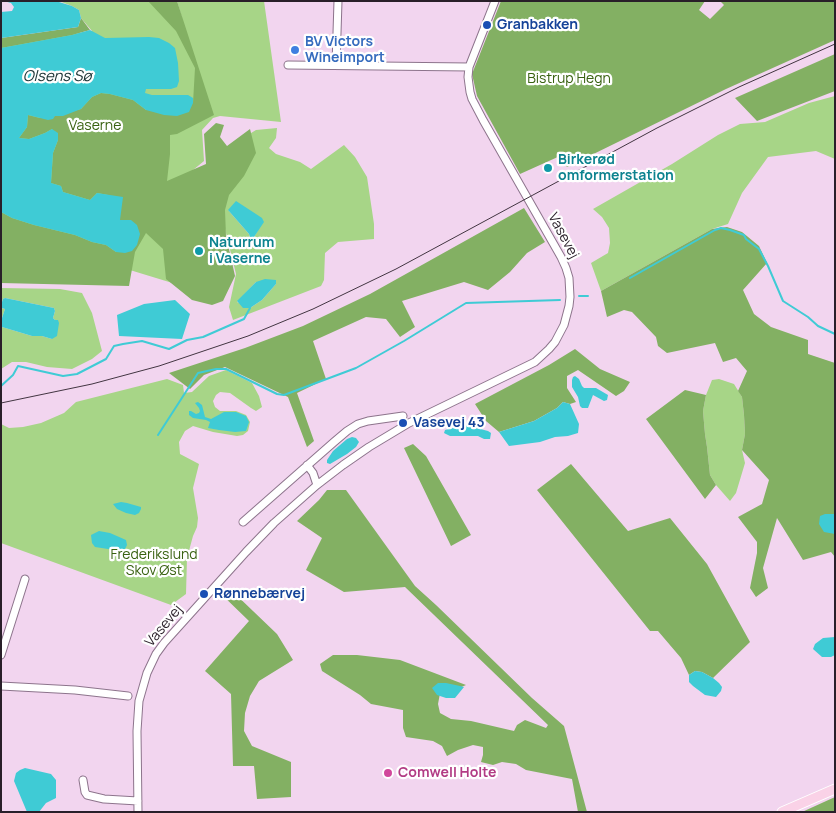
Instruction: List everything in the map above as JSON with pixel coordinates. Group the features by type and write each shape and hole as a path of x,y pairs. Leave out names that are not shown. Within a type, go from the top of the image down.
{"main road":[{"path":"782,812 835,789"}],"street":[{"path":"336,65 338,1"},
{"name":"Vasevej","path":"138,812 137,731 139,701 147,673 156,654 164,643 274,523 317,485 369,447 409,423 535,362 549,349 564,325 570,306 569,278 566,268 472,99 468,84 469,67 496,1"},
{"path":"288,65 469,67"},
{"path":"243,522 334,442 358,424 403,416"},
{"path":"308,465 317,485"},
{"path":"1,655 25,579"},
{"path":"1,686 75,690 128,696"},
{"path":"82,780 87,795 104,799 138,801"}],"green space":[{"name":"Vaserne","path":"59,1 148,1 182,18 177,1 264,1 281,122 220,116 213,118 202,130 204,161 181,180 215,296 120,267 1,250 1,45 92,31 81,18 79,10"},
{"name":"Vaserne","path":"148,1 177,1 214,115 177,134 170,135 167,181 206,164 204,134 216,123 224,125 220,137 227,146 250,129 256,153 244,176 229,195 225,210 226,236 235,276 223,301 212,305 192,300 166,279 163,249 146,233 135,252 129,286 1,283 1,212 12,218 34,225 106,245 116,252 120,220 108,195 97,193 90,200 63,192 61,186 51,183 53,153 58,140 52,129 29,139 19,138 27,127 28,115 40,118 81,109 92,97 101,93 133,100 146,110 193,103 195,68 176,31"},
{"name":"Bistrup Hegn","path":"501,1 705,1 699,10 710,19 724,5 720,1 835,1 835,40 726,89 567,167 560,156 520,174 477,96 472,74"},
{"path":"81,18 90,30 1,48 1,38 78,27"},
{"path":"835,54 835,91 757,121 735,98"},
{"path":"835,96 835,159 816,151 768,157 742,193 728,224 712,229 601,291 591,263 608,253 610,243 609,228 602,217 593,209 740,124 765,122 809,103"},
{"path":"277,128 276,138 269,148 276,154 300,162 311,169 344,145 355,157 367,177 374,224 374,239 338,242 325,253 324,280 321,286 233,320 229,307 236,274 216,192 233,144 256,130","holes":["228,210 258,230 251,240 249,234","256,282 276,284 262,300 250,308 237,302"]},
{"path":"524,208 545,242 527,253 510,272 488,290 464,282 402,301 415,327 400,337 386,319 366,317 313,341 326,379 297,393 314,441 307,447 288,397 225,367 204,375 190,389 169,373 245,348 303,326 370,294"},
{"path":"727,227 742,232 759,246 767,263 743,290 754,314 771,327 808,340 808,354 835,363 835,557 831,552 803,560 777,518 763,568 768,588 756,597 750,588 757,553 757,542 738,517 762,504 769,480 742,450 745,434 744,415 742,397 738,391 747,371 736,358 723,362 715,343 667,353 658,346 656,337 632,312 624,310 607,317 601,291 712,229"},
{"path":"1,288 60,289 82,293 92,313 102,351 92,359 72,369 47,367 26,362 12,362 1,369 1,325 2,327 32,336 52,339 55,311 54,308 5,298 1,305"},
{"path":"1,305 5,309 1,321"},
{"path":"575,349 600,369 630,382 624,391 616,396 578,370 567,376 567,388 576,402 570,404 563,402 557,408 534,421 499,432 486,421 475,404"},
{"name":"Frederikslund Skov Øst","path":"226,370 252,383 262,407 256,411 230,393 220,392 213,401 215,407 220,411 236,411 246,415 250,422 248,431 243,435 237,436 193,426 185,431 179,442 180,454 199,464 193,488 198,518 187,558 186,594 171,605 1,543 1,424 9,428 41,423 64,413 76,402 167,379 183,385 184,393 192,392 209,376"},
{"path":"719,379 734,384 742,397 744,415 745,434 742,450 745,463 736,493 730,501 710,475 705,434 703,411 706,395 712,380"},
{"path":"685,390 706,395 703,411 705,434 710,475 716,485 705,499 646,419"},
{"path":"413,444 426,456 471,535 451,546 404,448"},
{"path":"571,464 628,531 670,518 707,564 750,642 713,678 702,672 695,671 689,675 681,658 658,631 650,631 537,490"},
{"path":"327,490 346,490 415,586 532,698 564,726 587,812 578,812 572,779 526,770 516,764 502,762 493,765 481,762 483,747 473,745 447,756 442,746 433,741 406,737 403,728 403,710 371,704 322,671 320,664 333,655 357,655 400,660 466,685 459,688 441,688 438,704 440,713 451,719 471,721 514,731 517,725 525,720 546,728 548,725 405,587 344,592 306,570 322,538 297,521"},
{"path":"229,588 277,634 293,660 259,681 250,696 245,713 244,731 252,746 291,762 291,797 257,799 254,766 233,766 231,694 205,671 249,621 219,592"},
{"path":"835,797 835,812 802,812"}],"water":[{"path":"4,1 59,2 79,10 81,18 78,27 1,38 1,12 12,11 14,7 11,3"},
{"name":"Olsens Sø","path":"90,30 105,38 149,37 159,38 169,43 175,48 178,63 179,81 177,87 171,89 146,89 145,93 152,95 188,95 193,98 189,112 177,116 146,110 133,100 101,93 92,97 81,109 63,116 55,116 53,119 48,120 28,115 27,127 19,138 29,139 52,129 58,133 58,140 53,153 51,183 61,186 63,192 90,200 97,193 123,197 120,220 131,220 137,225 140,234 137,245 132,251 125,253 116,252 106,245 75,235 12,218 1,212 1,48"},
{"path":"236,201 262,218 264,222 251,240 249,234 228,210"},
{"path":"265,279 276,280 276,284 262,300 250,308 243,308 237,301 256,282"},
{"path":"5,298 54,308 53,318 58,320 59,323 57,336 52,339 32,336 2,327 1,321 5,309 1,305"},
{"path":"175,300 190,314 182,339 119,336 117,315 144,304"},
{"path":"575,376 584,388 596,388 608,395 607,400 604,401 593,395 588,408 582,408 572,387 572,380"},
{"path":"198,402 202,405 205,417 211,419 224,412 236,412 246,416 249,422 246,431 235,432 208,428 210,422 193,418 189,415 189,411 196,414 199,413 199,408 195,403"},
{"path":"563,402 570,404 579,424 578,433 540,442 509,446 499,432 534,421 557,408"},
{"path":"465,425 488,431 491,433 490,439 478,436 450,436 444,433 445,430"},
{"path":"352,437 356,438 359,442 356,447 330,464 327,463 333,451"},
{"path":"121,502 141,507 141,509 135,515 126,513 117,509 113,504"},
{"path":"835,514 835,534 824,532 819,524 820,516"},
{"path":"99,531 110,533 126,540 127,545 125,549 121,551 95,547 92,543 91,535"},
{"path":"835,637 835,655 822,657 813,649 815,644 823,638"},
{"path":"695,671 702,672 719,683 722,687 716,697 705,695 689,682 689,675"},
{"path":"438,683 464,687 455,698 446,698 437,695 432,688"},
{"path":"25,768 51,774 56,780 56,798 46,803 39,812 27,812 14,781 16,773"}],"waterway":[{"path":"630,278 715,230 721,228 730,230 744,235 746,239 759,249 783,301 808,317 818,326 835,334"},
{"path":"579,296 588,296"},
{"path":"158,435 198,373 226,369 277,394 284,395 356,368 466,303 560,300"},
{"path":"1,386 13,375 18,366 63,376 77,374 106,359 114,346 142,341 169,349 187,340 203,337 244,319 250,308"}],"tram line":[{"path":"1,403 92,384 159,366 248,336 313,309 396,269 657,128 739,87 835,44"}],"place":[{"name":"Granbakken","path":"487,25"},
{"name":"BV Victors Wineimport","path":"295,50"},
{"name":"Birkerød omformerstation","path":"548,168"},
{"name":"Naturrum i Vaserne","path":"199,251"},
{"name":"Vasevej 43","path":"403,423"},
{"name":"Rønnebærvej","path":"204,594"},
{"name":"Comwell Holte","path":"388,773"}]}
